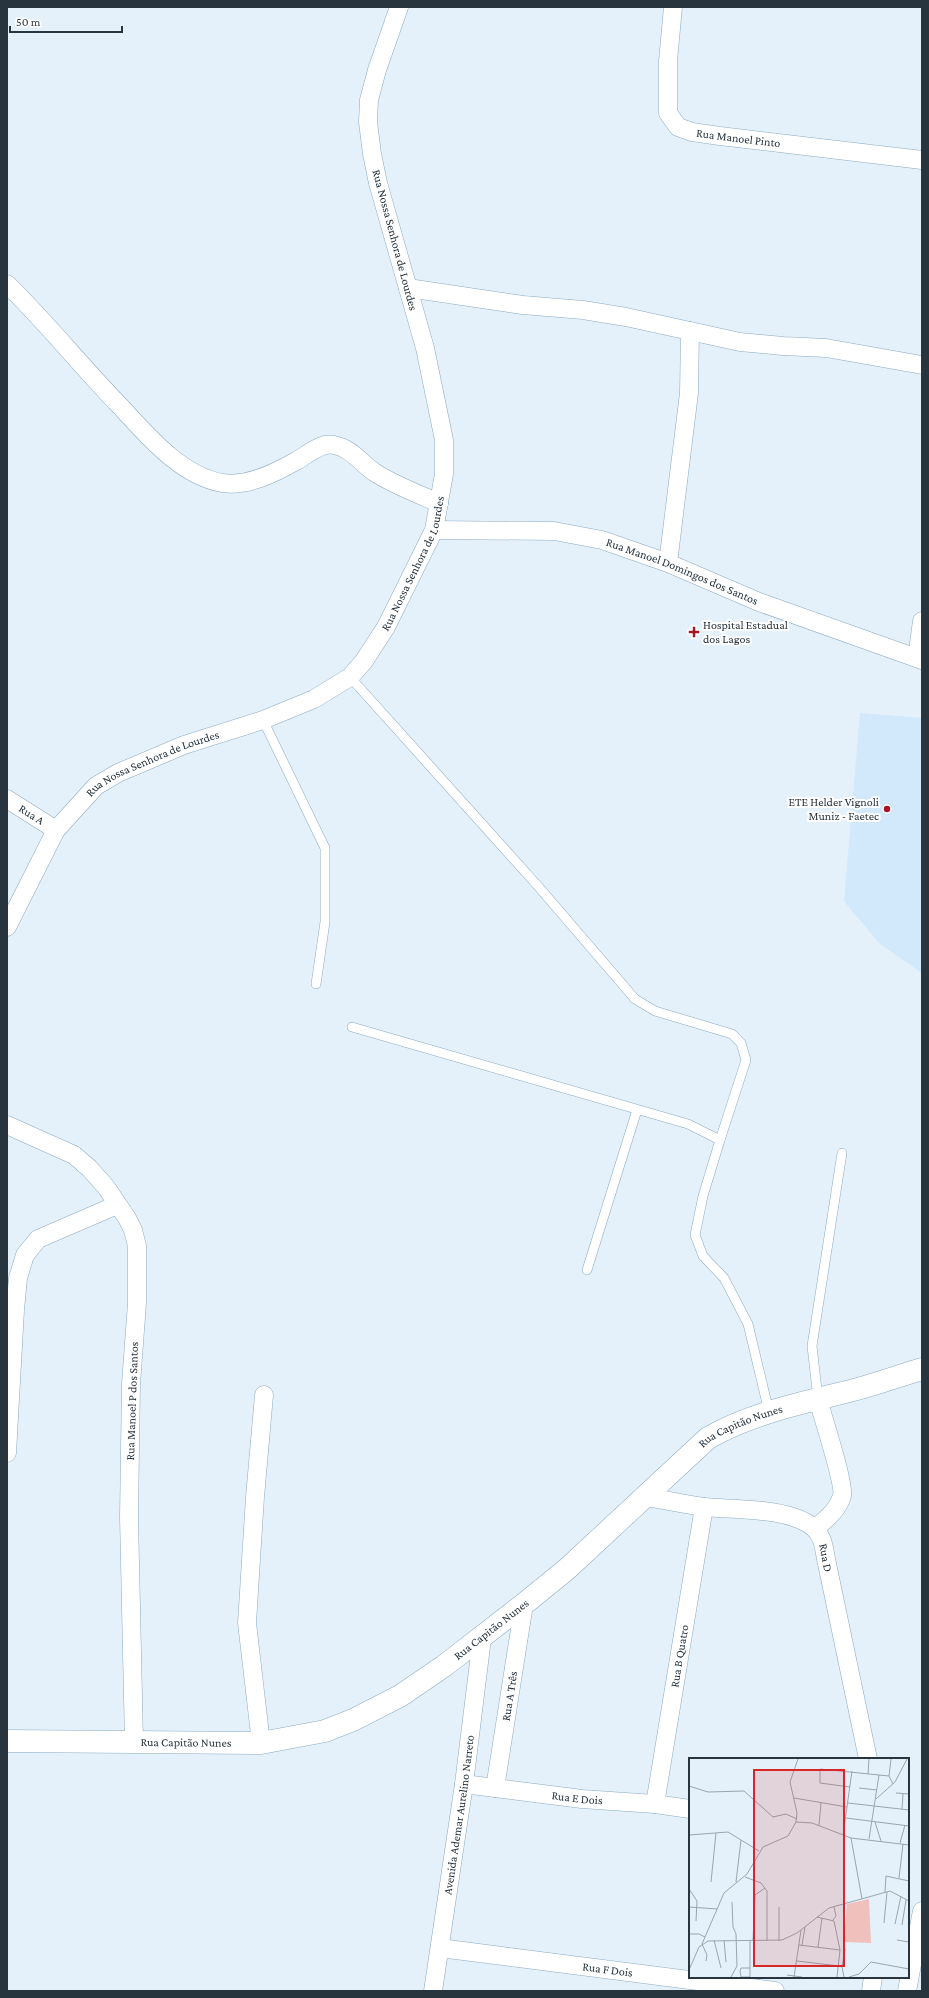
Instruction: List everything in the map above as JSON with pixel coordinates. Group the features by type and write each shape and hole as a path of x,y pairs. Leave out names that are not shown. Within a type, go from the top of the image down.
{"street":[{"name":"Rua Nossa Senhora de Lourdes","path":"7,928 56,830 96,786 118,773 184,745 263,720 314,699 350,677 364,661 386,627 434,530 444,474 444,440 427,355 378,183 372,154 368,122 369,100 377,70 399,7"},
{"name":"Rua Manoel Pinto","path":"673,7 667,92 668,113 678,127 692,132 720,136 922,160"},
{"path":"7,284 32,309 83,368 147,435 180,464 196,474 224,483 253,480 265,477 322,446 334,445 350,451 374,472 439,503"},
{"path":"408,288 523,305 583,310 626,317 740,342 826,348 922,365"},
{"path":"668,563 689,393 690,331"},
{"name":"Rua Manoel Domingos dos Santos","path":"434,530 554,531 602,540 668,563 759,602 920,659"},
{"path":"920,659 922,622"},
{"name":"Rua A","path":"7,799 56,830"},
{"name":"Rua Manoel P dos Santos","path":"7,1125 74,1155 89,1168 106,1187 127,1218 133,1230 137,1246 137,1303 132,1384 129,1517 134,1742"},
{"path":"7,1453 15,1310 18,1278 25,1255 38,1239 117,1205"},
{"name":"Rua Capitão Nunes","path":"7,1741 261,1743 325,1731 353,1720 400,1696 482,1638 568,1569 708,1438 726,1428 769,1412 862,1388 922,1369"},
{"path":"261,1743 247,1623 254,1504 264,1395"},
{"path":"816,1529 836,1510 842,1494 840,1478 818,1399"},
{"name":"Rua D","path":"646,1497 704,1507 747,1510 795,1517 816,1529 821,1537 826,1559 868,1758"},
{"name":"Rua B Quatro","path":"655,1804 704,1507"},
{"name":"Rua A Três","path":"495,1788 524,1604"},
{"name":"Avenida Ademar Aurelino Narreto","path":"433,1991 464,1784 482,1638"},
{"name":"Rua E Dois","path":"464,1784 582,1799 655,1804 689,1809"},
{"path":"907,1991 922,1912"},
{"name":"Rua F Dois","path":"440,1948 775,1991"},
{"path":"872,1991 873,1978"}],"lane":[{"path":"350,677 537,885 635,999 655,1011 732,1034 741,1043 746,1060 703,1196 695,1235 703,1256 724,1278 748,1324 769,1412"},
{"path":"263,720 325,848 325,922 316,984"},
{"path":"352,1027 688,1124 720,1140"},
{"path":"587,1270 637,1110"},
{"path":"818,1399 812,1346 842,1153"}],"shaded area":[{"name":"ETE Helder Vignoli Muniz - Faetec","path":"860,713 922,718 922,973 880,944 844,901"}],"place":[{"name":"Hospital Estadual dos Lagos","path":"694,632"},
{"name":"ETE Helder Vignoli Muniz - Faetec","path":"887,809"}]}
